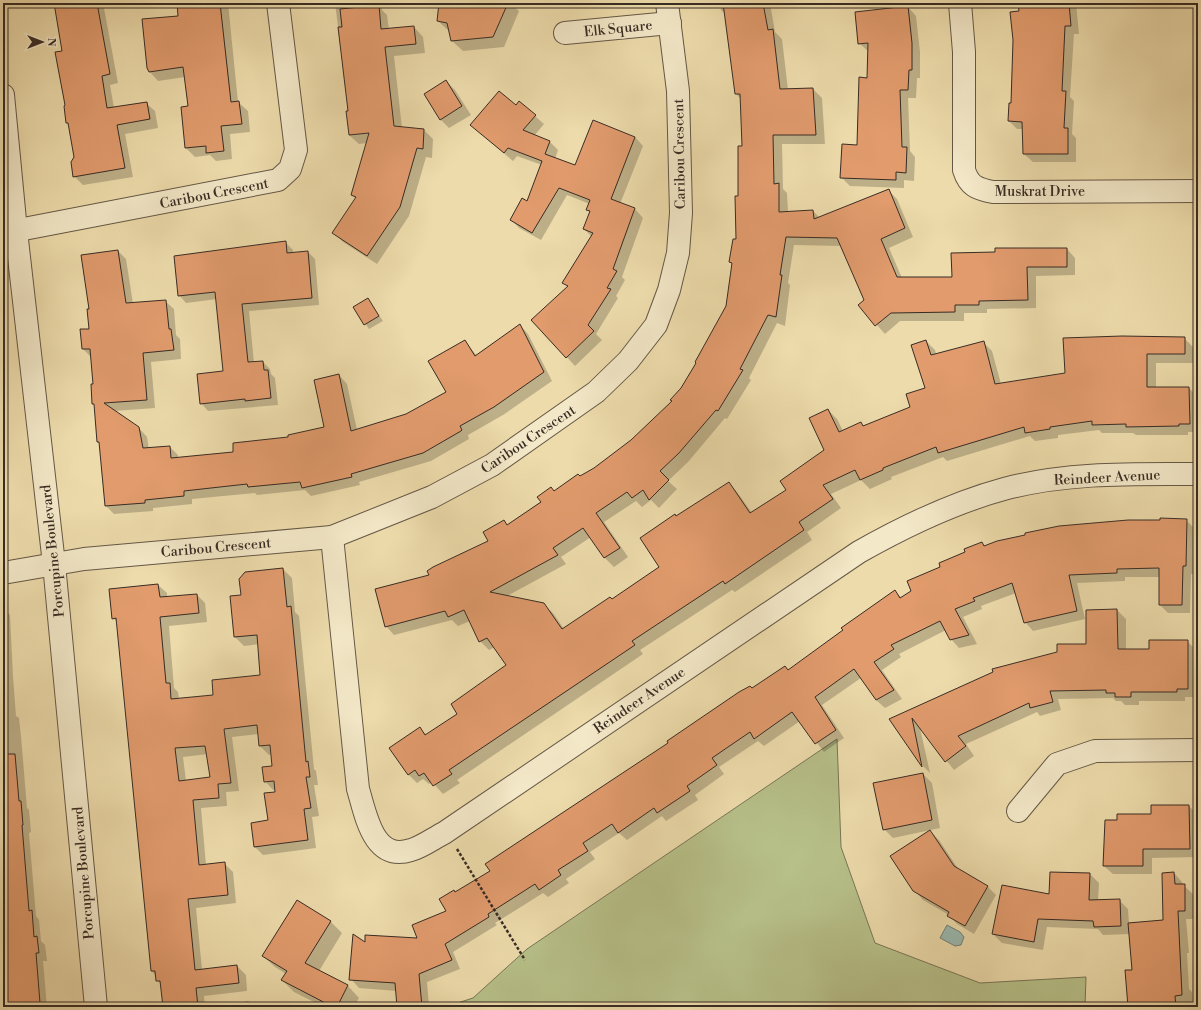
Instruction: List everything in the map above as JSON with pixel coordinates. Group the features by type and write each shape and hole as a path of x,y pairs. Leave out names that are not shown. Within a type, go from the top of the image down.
{"street":[{"name":"Caribou Crescent","path":"10,232 278,180 290,169 296,150 278,3"},
{"name":"Muskrat Drive","path":"960,3 964,52 964,170 967,181 971,186 993,192 1198,190"},
{"name":"Caribou Crescent","path":"3,573 84,559 332,538 432,498 492,465 596,392 628,361 656,325 669,290 678,253 681,212 678,91 668,13"},
{"name":"Elk Square","path":"565,34 668,13"},
{"name":"Porcupine Boulevard","path":"3,95 10,232 54,564 96,1007"},
{"name":"Reindeer Avenue","path":"332,538 358,789 368,824 385,849 395,852 411,850 446,832 858,552 910,524 975,498 1005,489 1048,480 1114,474 1198,474"},
{"path":"1018,811 1057,764 1095,751 1198,750"}],"path":[{"path":"446,832 524,960"}],"green space":[{"path":"837,739 841,847 875,943 980,983 1086,977 1085,1007 445,1007 473,998 527,949"},
{"path":"246,1002 287,1007 246,1007"}],"water":[{"path":"947,925 960,932 964,937 961,945 955,946 940,938"}],"building":[{"path":"54,3 97,3 110,74 102,76 107,108 147,102 150,119 117,125 125,168 73,177 71,162 74,157 68,123 66,123 65,105 55,52 62,51"},
{"path":"177,3 220,3 231,102 239,101 242,124 221,126 224,151 206,153 206,146 185,148 181,107 188,106 183,67 149,72 147,68 142,19 178,16"},
{"path":"439,3 508,3 493,37 451,41 447,23 437,21"},
{"path":"723,3 763,3 768,30 773,29 780,89 813,88 816,135 773,135 774,184 779,183 779,212 813,210 814,219 889,189 905,228 881,239 897,277 952,277 951,253 995,252 995,248 1067,248 1067,267 1027,267 1028,300 979,301 979,305 955,305 955,312 891,313 875,326 858,305 864,300 837,238 786,237 780,275 782,275 776,317 768,315 740,369 743,370 718,411 716,410 679,453 660,471 669,480 649,500 643,490 632,498 627,492 596,513 620,548 604,558 583,528 553,548 558,555 490,592 544,603 562,629 610,597 612,599 659,567 640,538 675,514 676,516 729,482 750,513 786,490 780,481 824,450 809,418 828,409 839,432 861,422 863,426 910,407 906,394 925,388 911,345 926,340 931,355 984,341 995,384 1065,373 1063,338 1122,336 1185,337 1185,354 1147,354 1147,387 1189,387 1190,424 1179,424 1179,426 1126,427 1126,424 1092,425 1092,421 1050,427 1050,429 1025,433 1024,427 938,453 936,447 883,468 883,470 860,480 855,470 823,485 833,499 799,522 804,530 725,584 723,581 632,641 635,645 449,770 452,774 433,786 424,773 419,776 415,770 408,775 389,748 420,727 425,735 457,714 451,704 506,665 487,638 479,642 464,610 448,617 445,611 385,627 375,589 429,575 427,571 433,567 488,541 483,532 504,520 507,525 541,502 537,497 551,487 554,491 578,474 580,476 594,468 631,440 672,401 670,400 681,388 696,363 695,362 726,306 732,263 729,262 733,239 736,239 735,196 738,196 738,146 742,146 740,94 735,94"},
{"path":"1018,3 1069,3 1071,26 1065,26 1062,91 1066,91 1064,128 1068,128 1068,154 1023,154 1022,122 1008,121 1009,103 1011,103 1013,40 1010,12 1019,11"},
{"path":"379,5 381,29 414,26 416,44 385,47 394,126 424,129 423,149 417,148 400,207 367,256 332,233 356,197 351,195 369,133 349,135 346,111 348,111 338,27 342,27 340,9"},
{"path":"908,6 912,43 912,70 909,70 908,90 900,90 902,147 907,147 906,173 896,172 896,180 840,178 842,144 857,145 859,77 867,78 868,43 858,44 855,12"},
{"path":"446,80 462,106 440,120 424,94"},
{"path":"499,91 516,105 519,101 536,115 523,130 550,141 545,154 575,165 593,120 635,137 611,199 635,208 613,269 617,271 607,288 611,289 588,325 594,331 566,358 531,320 568,286 562,283 593,233 583,229 590,211 586,210 590,200 559,188 532,233 510,220 522,198 527,201 542,161 508,148 504,153 470,125"},
{"path":"286,241 287,253 308,251 312,298 242,304 248,362 263,361 264,370 268,370 271,398 200,404 197,374 223,371 215,292 178,296 174,256"},
{"path":"118,250 126,303 166,300 169,329 171,329 174,350 143,353 147,400 104,403 139,427 143,448 170,446 171,458 233,452 233,443 288,437 288,435 324,427 314,380 339,374 351,431 406,414 446,392 428,361 465,340 475,356 520,324 544,372 494,407 460,426 461,431 423,453 351,474 352,477 302,488 300,482 248,487 247,484 184,491 184,496 145,500 145,503 105,506 99,442 97,442 94,404 92,404 91,384 93,384 90,349 82,349 80,329 89,329 87,309 89,309 81,255"},
{"path":"368,298 379,316 364,325 353,307"},
{"path":"1160,518 1187,519 1186,566 1183,566 1182,605 1159,605 1159,568 1117,569 1117,573 1069,575 1077,611 1024,623 1012,583 973,598 975,601 955,609 969,635 950,640 940,621 891,645 894,649 874,662 894,690 876,700 854,669 815,697 836,730 815,744 792,712 754,739 750,732 712,758 717,765 687,786 690,791 657,813 654,808 618,833 612,824 583,843 588,851 558,870 561,875 539,890 535,884 488,914 489,917 445,944 452,960 419,974 422,1007 397,1007 395,983 349,980 353,934 365,942 365,935 417,938 412,925 446,911 439,899 454,890 455,892 490,871 485,864 668,743 667,741 739,692 750,686 752,688 785,666 788,670 843,630 841,628 895,590 900,598 911,591 907,581 940,567 939,563 965,552 964,549 982,542 984,546 997,541 1025,535 1025,533 1059,526 1128,520 1160,520"},
{"path":"283,568 287,607 291,606 306,762 308,761 310,777 306,777 311,808 304,809 308,840 254,847 251,823 268,820 264,793 275,792 274,781 264,782 262,767 272,766 270,745 259,746 257,725 224,729 231,783 218,784 219,798 193,800 199,865 225,862 228,895 188,899 195,970 237,965 239,983 196,988 198,1007 163,1007 160,981 156,981 155,971 151,971 116,618 112,619 109,589 158,584 160,597 197,594 199,613 160,617 166,683 170,683 171,699 213,695 212,680 260,675 257,635 234,637 230,596 241,595 239,579 245,572","holes":["205,746 210,777 179,781 175,748"]},
{"path":"1117,609 1118,649 1149,649 1149,640 1188,640 1188,689 1177,689 1177,692 1131,692 1131,697 1115,697 1115,693 1106,693 1106,690 1050,691 1053,702 1030,708 1029,703 958,736 966,746 945,762 912,718 922,767 889,719 993,672 992,669 1057,652 1057,644 1086,644 1086,610"},
{"path":"3,754 15,754 19,801 21,801 29,911 32,910 34,937 37,936 39,953 36,953 40,1003 24,1005 24,1007 3,1007"},
{"path":"923,773 932,820 883,830 873,783"},
{"path":"1151,805 1189,805 1190,849 1143,849 1143,866 1103,866 1105,820 1117,820 1117,814 1151,814"},
{"path":"930,830 954,866 988,886 965,926 947,916 949,912 913,891 890,856"},
{"path":"1050,872 1090,873 1089,900 1120,899 1121,926 1094,927 1093,921 1038,919 1034,942 992,934 1002,885 1049,894"},
{"path":"1174,872 1175,884 1185,884 1185,911 1178,911 1182,995 1175,996 1176,1007 1128,1007 1125,970 1132,970 1128,923 1163,920 1162,873"},
{"path":"297,900 331,921 305,963 348,985 337,1007 333,1007 281,980 287,971 262,956"}]}
